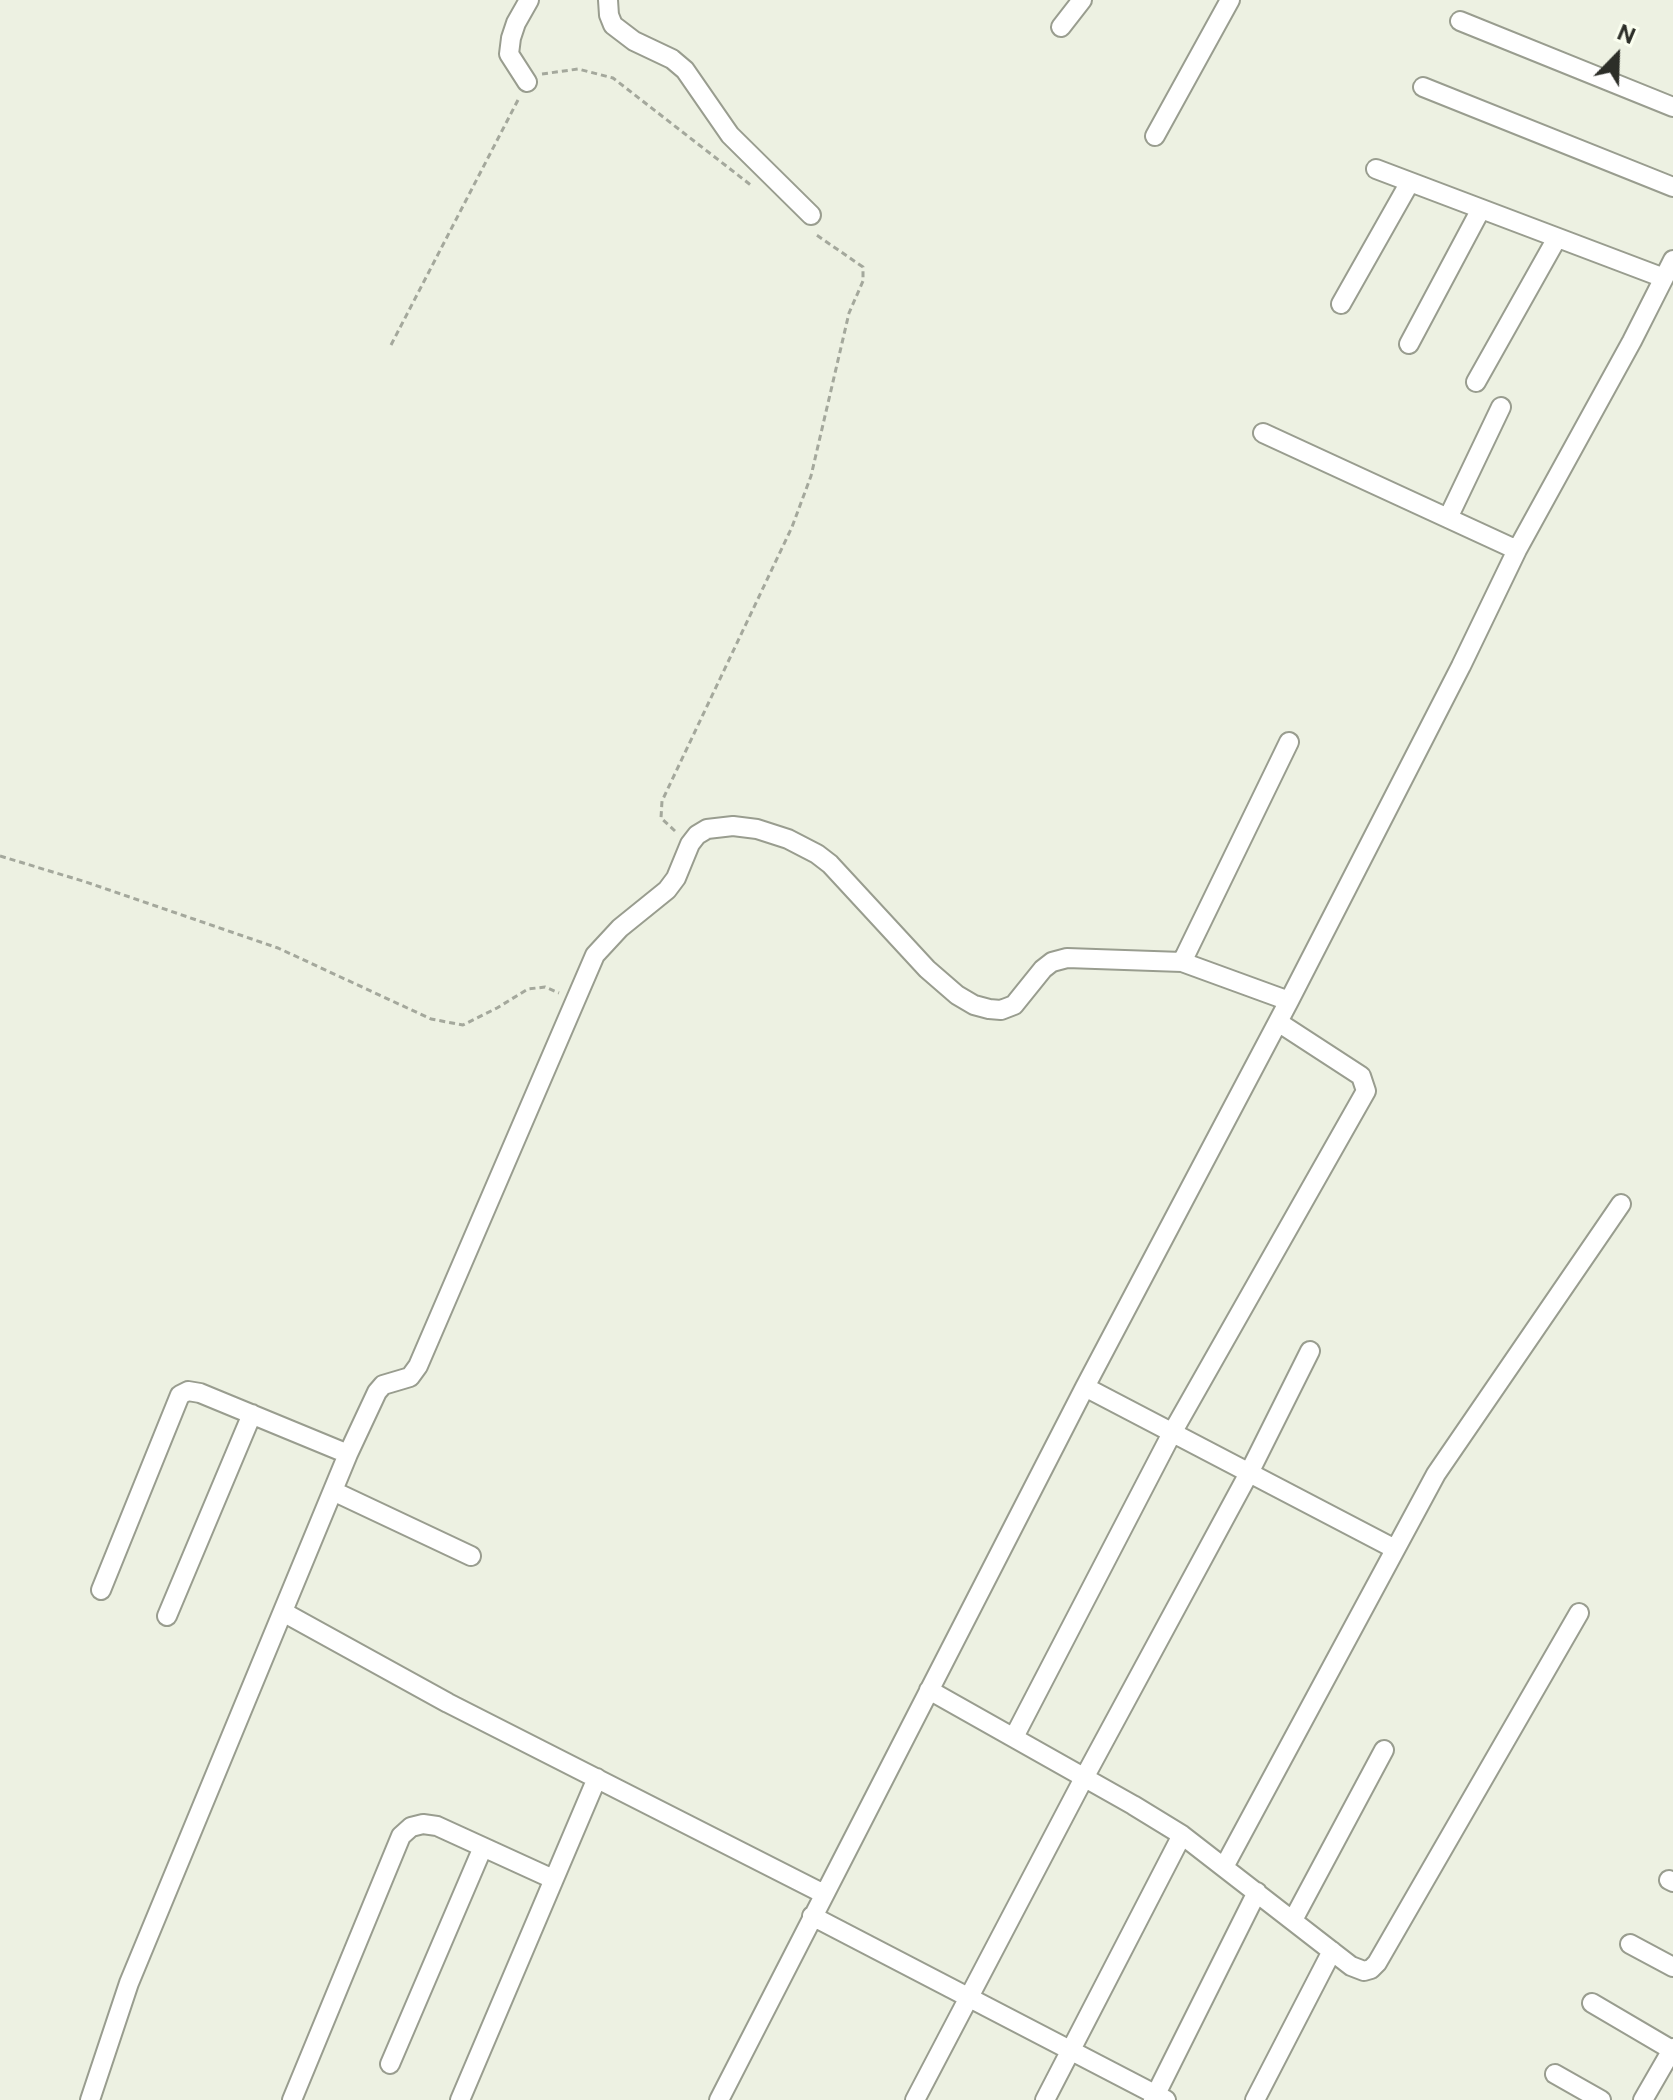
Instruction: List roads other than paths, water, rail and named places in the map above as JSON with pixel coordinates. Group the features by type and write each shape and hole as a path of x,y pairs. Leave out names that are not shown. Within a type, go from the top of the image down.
{"street":[{"path":"527,82 509,54 516,23 529,0"},
{"path":"608,0 613,25 621,33 672,59 685,70 730,135 812,224"},
{"path":"1061,27 1082,0"},
{"path":"1155,136 1230,0"},
{"path":"1460,21 1673,107"},
{"path":"1423,87 1673,187"},
{"path":"1376,169 1664,278"},
{"path":"1341,304 1410,182"},
{"path":"1409,344 1481,209"},
{"path":"1476,382 1557,238"},
{"path":"719,2100 1085,1387 1289,1001 1517,550 1673,260"},
{"path":"1448,518 1501,407"},
{"path":"1263,433 1517,550"},
{"path":"1182,962 1289,742"},
{"path":"90,2100 129,1983 348,1454 377,1392 383,1385 410,1377 418,1366 595,955 620,928 667,890 697,835 707,829 733,826 757,829 788,839 817,854 830,864 927,969 974,1005 1001,1010 1014,1005 1043,969 1052,962 1067,958 1182,962 1289,1001"},
{"path":"1014,1737 1172,1433 1366,1091 1361,1076 1278,1022"},
{"path":"1224,1867 1442,1466 1621,1204"},
{"path":"915,2100 1249,1473 1310,1351"},
{"path":"1085,1387 1395,1549"},
{"path":"101,1590 180,1395 188,1391 200,1393 348,1454"},
{"path":"167,1616 252,1414"},
{"path":"333,1491 471,1556"},
{"path":"283,1612 448,1703 824,1894"},
{"path":"929,1690 1182,1835 1332,1951 1359,1970 1371,1969 1579,1613"},
{"path":"1293,1920 1384,1750"},
{"path":"460,2100 597,1778"},
{"path":"292,2100 401,1836 411,1827 423,1824 437,1826 553,1879"},
{"path":"1045,2100 1182,1835"},
{"path":"390,2064 483,1847"},
{"path":"812,1916 1158,2098 1257,1892"},
{"path":"1630,1944 1673,1967"},
{"path":"1255,2100 1332,1951"},
{"path":"1592,2003 1672,2049 1643,2100"},
{"path":"1555,2074 1601,2100"}]}
